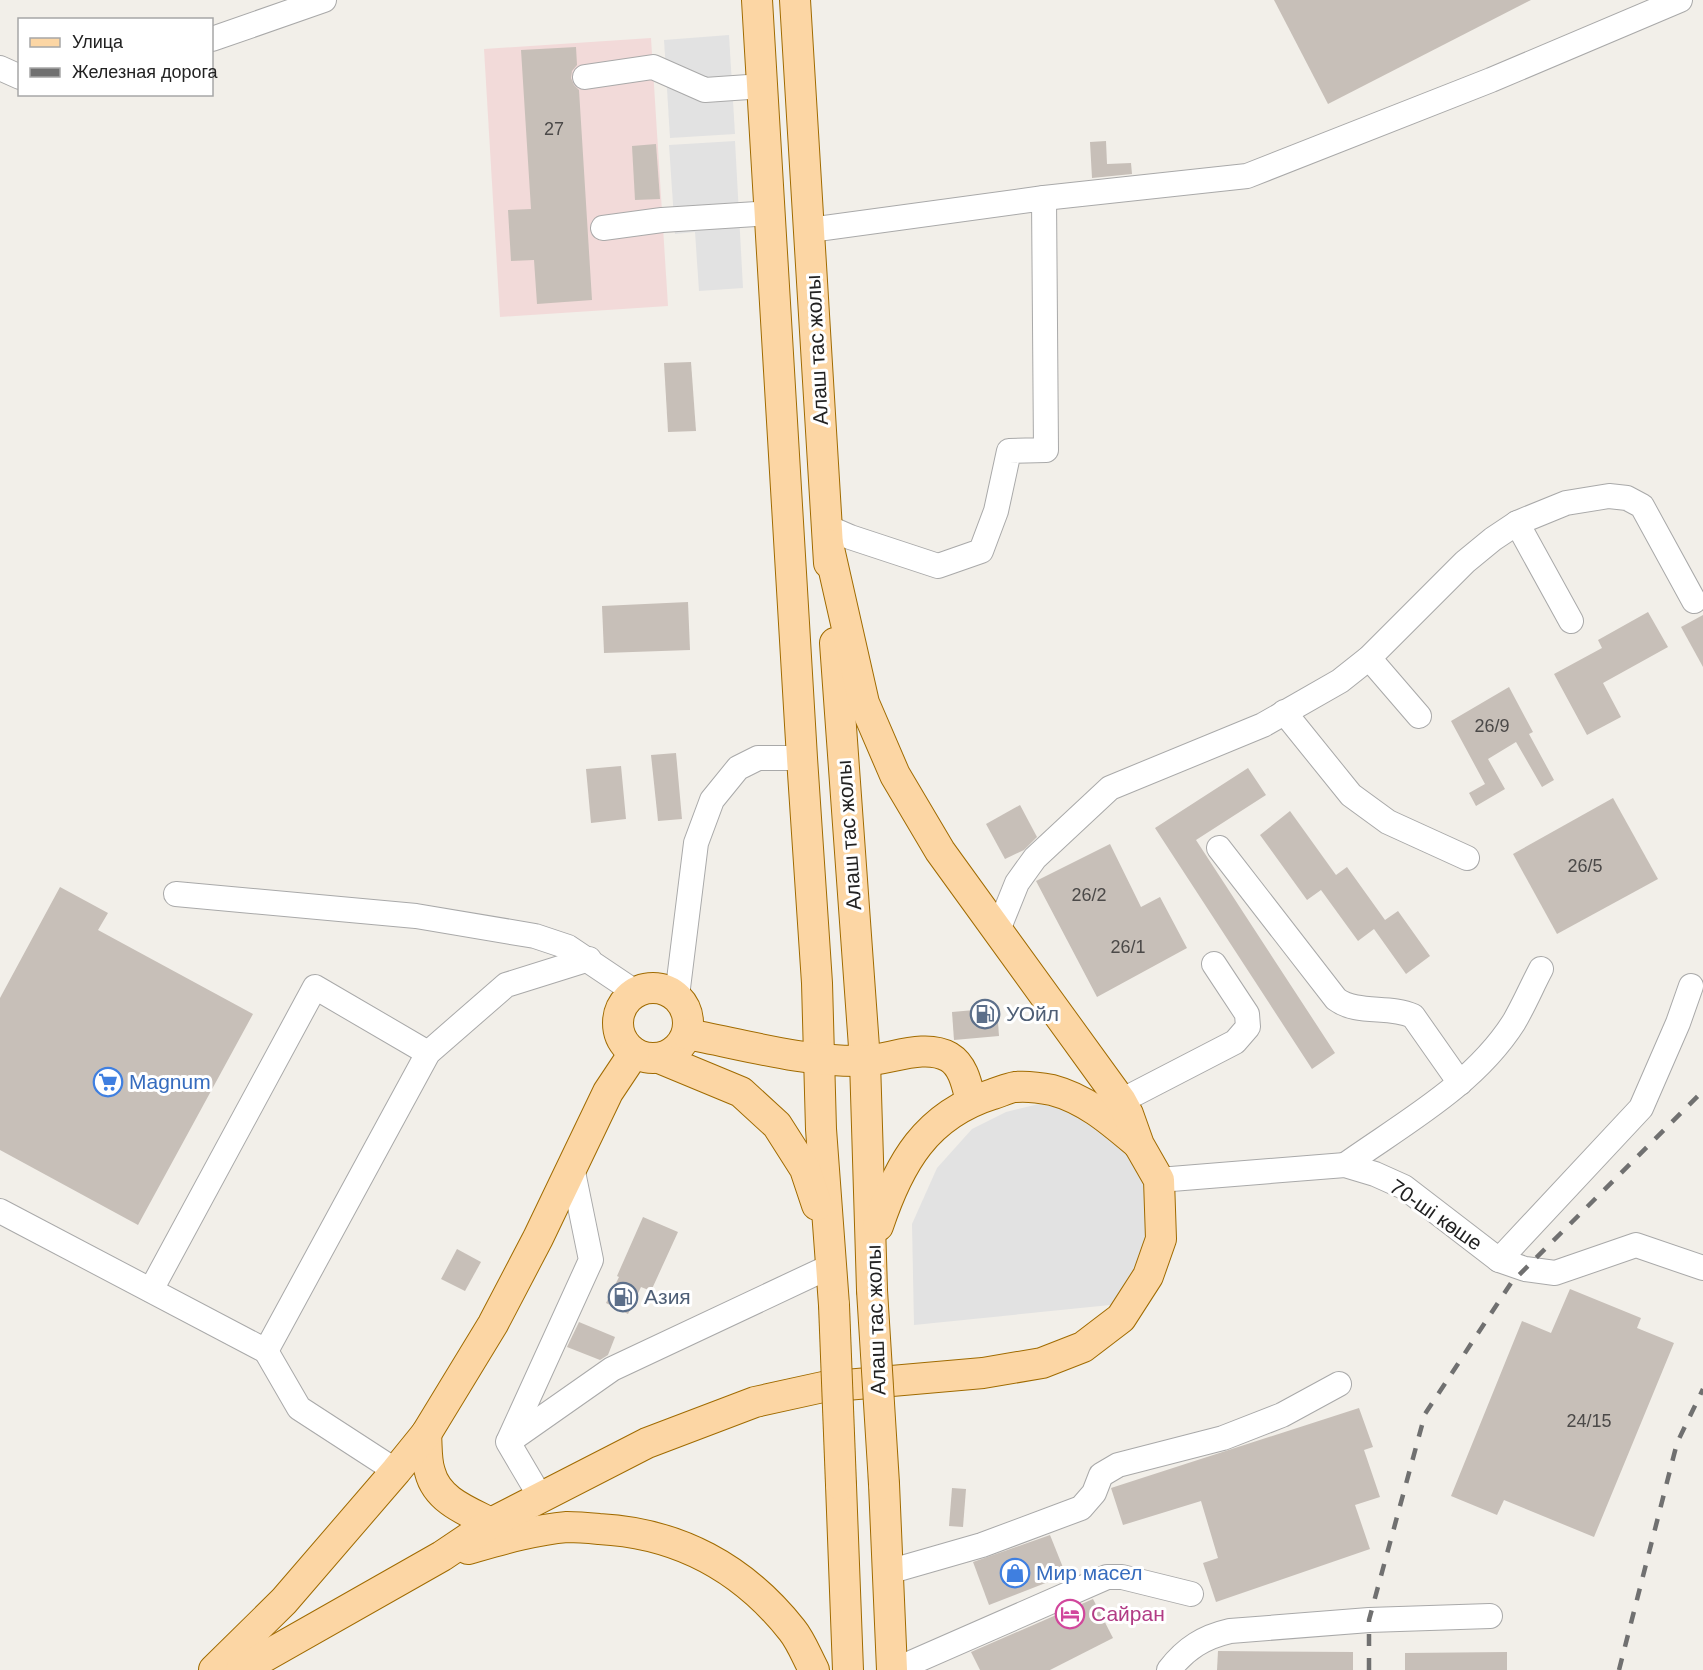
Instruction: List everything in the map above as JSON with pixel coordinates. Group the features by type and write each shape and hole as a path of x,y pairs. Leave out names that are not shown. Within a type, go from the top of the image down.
{"main road":[{"name":"Алаш тас жолы","path":"757,0 817,983 821,1129 834,1305 848,1670"},
{"name":"Алаш тас жолы","path":"795,0 827,536 865,1061 872,1290 893,1670"},
{"path":"241,1670 442,1556 490,1523 647,1443 755,1402 823,1387 995,1371 1041,1363 1083,1347 1121,1318 1148,1276 1161,1239 1159,1180 1139,1145 1121,1101 940,851 895,775 864,704 827,536"},
{"path":"214,1670 284,1601 426,1434 493,1324 538,1238 608,1092 646,1055 676,1050 687,1034 688,1014 684,1004 677,996 657,987 635,992 620,1010 617,1022 619,1034 625,1045 646,1055 741,1092 777,1125 805,1169 830,1253"},
{"path":"687,1034 819,1060 865,1061 920,1052 948,1056 957,1064 971,1101"},
{"path":"872,1244 891,1189 909,1156 938,1122 971,1101 1015,1087 1051,1090 1096,1109 1139,1145"},
{"path":"426,1434 429,1472 437,1490 455,1504 490,1523"},
{"path":"442,1556 514,1536 567,1527 614,1530 657,1537 708,1557 752,1586 794,1631 814,1670"}],"lane":[{"path":"213,39 324,0"},
{"path":"810,230 1044,198 1247,176 1491,80 1680,0"},
{"path":"585,77 653,67 705,90 763,86"},
{"path":"0,68 18,76"},
{"path":"827,536 850,537 939,566 981,552 996,511 1009,451 1046,450 1044,198"},
{"path":"603,228 662,220 771,213"},
{"path":"998,930 1017,883 1035,858 1110,788 1263,725 1340,681 1369,658 1465,562 1517,523 1566,503 1609,496 1627,498 1642,506 1694,601"},
{"path":"1517,523 1571,621"},
{"path":"1369,658 1419,716"},
{"path":"1284,712 1351,795 1388,822 1467,858"},
{"path":"677,996 696,843 712,800 738,768 758,758 802,758"},
{"path":"1219,849 1336,999 1345,1006 1393,1010 1413,1016 1460,1083"},
{"path":"176,894 416,916 535,936 568,947 635,992"},
{"path":"266,1351 428,1053 506,985 589,959"},
{"path":"1121,1101 1235,1042 1248,1027 1247,1014 1214,964"},
{"path":"1345,1165 1460,1083 1495,1047 1514,1022 1541,969"},
{"path":"1498,1260 1641,1108 1678,1023 1691,986"},
{"path":"151,1290 315,987 428,1053"},
{"name":"70-ші көше","path":"1159,1180 1345,1165 1375,1174 1404,1187 1498,1260 1525,1269 1555,1273 1636,1245 1703,1268"},
{"path":"508,1442 591,1260 572,1167"},
{"path":"0,1211 266,1351 299,1408 396,1471"},
{"path":"508,1442 612,1369 830,1253"},
{"path":"888,1572 982,1545 1081,1508 1094,1493 1101,1475 1118,1465 1223,1438 1282,1415 1339,1384"},
{"path":"508,1442 541,1498"},
{"path":"893,1670 1107,1577 1122,1577 1191,1594"},
{"path":"1169,1670 1180,1655 1209,1636 1230,1631 1369,1620 1490,1616"}],"shaded area":[{"path":"729,35 735,134 670,138 664,40"},
{"path":"651,38 668,306 500,317 484,49"},
{"path":"735,141 743,288 699,291 695,232 675,234 669,145"},
{"path":"1039,1104 1083,1113 1131,1145 1161,1201 1157,1243 1120,1304 914,1325 912,1224 937,1168 972,1129 1006,1112"}],"building":[{"path":"1274,0 1531,0 1328,104"},
{"path":"576,47 577,65 572,71 571,78 579,90 592,300 537,304 534,260 511,261 508,210 531,209 521,50"},
{"path":"1106,141 1107,164 1131,163 1132,174 1092,178 1090,142"},
{"path":"656,144 660,199 635,200 632,146"},
{"path":"691,362 696,431 668,432 664,363"},
{"path":"688,602 690,650 604,653 602,606"},
{"path":"1648,612 1668,647 1603,683 1621,717 1587,735 1554,674 1602,648 1598,640"},
{"path":"1703,615 1703,667 1681,627"},
{"path":"1509,687 1533,732 1529,734 1554,780 1542,787 1516,742 1488,759 1505,789 1476,806 1469,793 1485,784 1451,721"},
{"path":"676,753 682,819 658,821 651,755"},
{"path":"621,766 626,819 591,823 586,769"},
{"path":"1248,768 1266,795 1196,840 1335,1053 1312,1069 1155,828"},
{"path":"1613,798 1658,879 1557,934 1513,854"},
{"path":"1020,805 1037,837 1024,850 1005,859 986,824"},
{"path":"1290,811 1336,875 1347,867 1385,920 1398,911 1430,956 1406,974 1374,929 1358,941 1321,890 1307,900 1260,835"},
{"path":"1110,844 1141,907 1160,897 1187,948 1097,997 1036,881"},
{"name":"Magnum","path":"60,887 108,913 98,930 253,1014 138,1225 0,1150 0,998"},
{"path":"997,1008 999,1036 954,1040 952,1012"},
{"path":"643,1217 678,1232 651,1291 641,1287 628,1314 606,1303"},
{"path":"457,1249 481,1262 465,1291 441,1279"},
{"path":"1570,1289 1641,1318 1637,1328 1674,1343 1594,1537 1504,1500 1497,1515 1451,1496 1522,1321 1551,1333"},
{"path":"579,1322 615,1337 608,1355 600,1360 567,1347"},
{"path":"1359,1408 1373,1447 1364,1450 1380,1497 1355,1505 1370,1549 1216,1602 1203,1563 1218,1558 1201,1501 1123,1525 1111,1488"},
{"path":"952,1488 966,1489 963,1527 949,1526"},
{"path":"1050,1535 1066,1575 989,1605 973,1562"},
{"name":"Сайран","path":"1093,1599 1113,1638 1050,1670 980,1670 971,1652"},
{"path":"1218,1651 1353,1652 1353,1670 1217,1670"},
{"path":"1507,1652 1507,1670 1405,1670 1405,1653"}],"railway":[{"path":"1369,1670 1369,1620 1425,1414 1511,1283 1703,1091"},
{"path":"1619,1670 1677,1443 1703,1389"}],"place":[{"name":"УОйл","path":"985,1014"},
{"name":"Magnum","path":"108,1082"},
{"name":"Азия","path":"623,1297"},
{"name":"Мир масел","path":"1015,1573"},
{"name":"Сайран","path":"1070,1614"}]}
